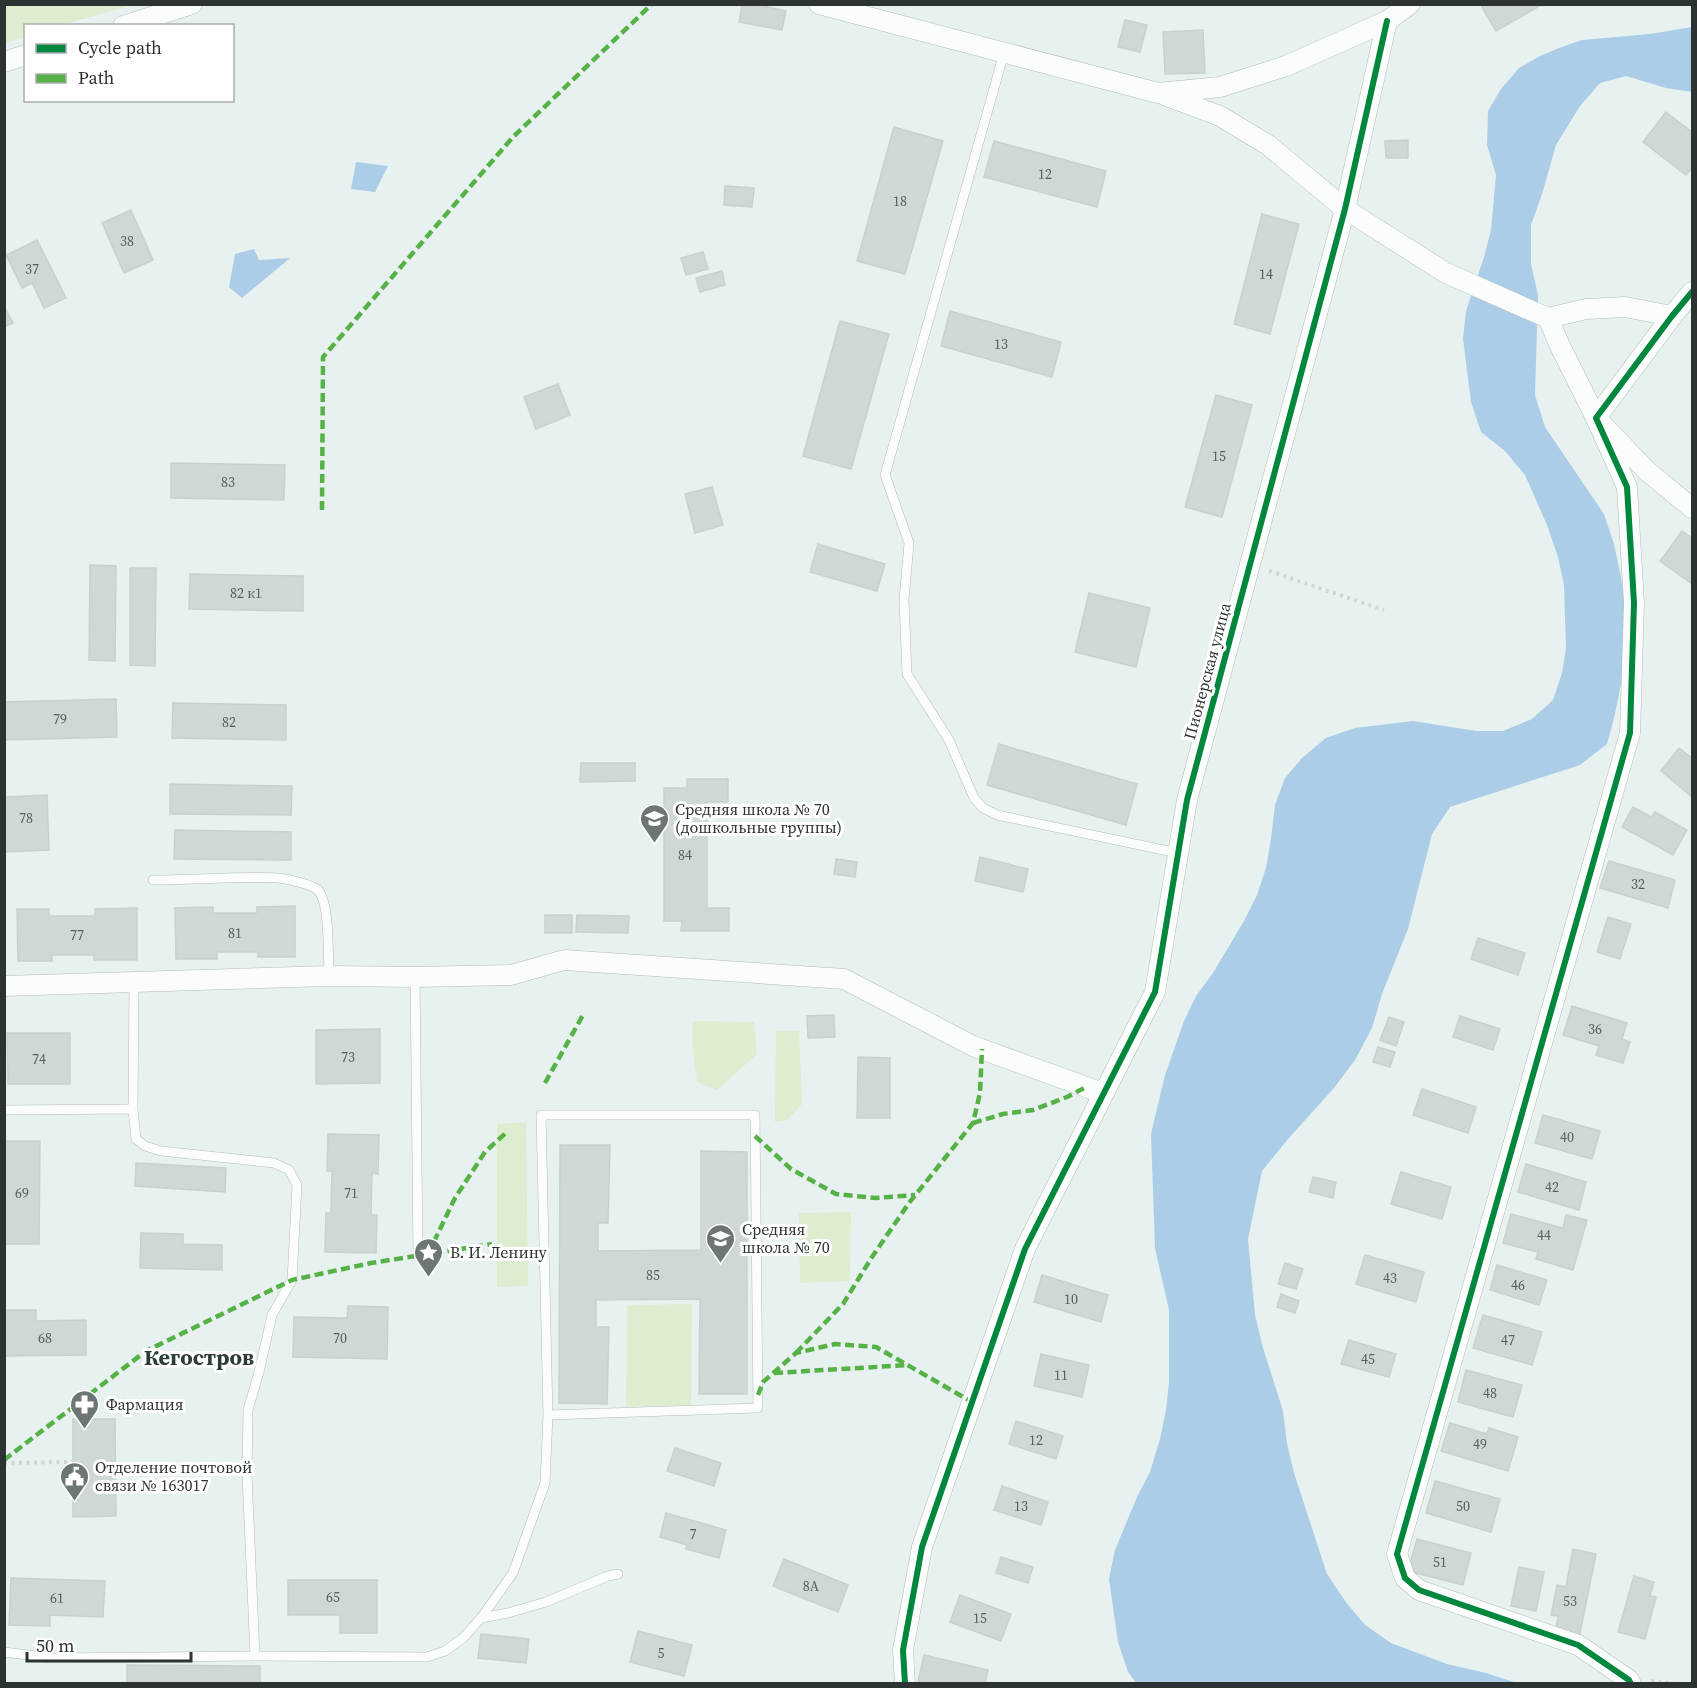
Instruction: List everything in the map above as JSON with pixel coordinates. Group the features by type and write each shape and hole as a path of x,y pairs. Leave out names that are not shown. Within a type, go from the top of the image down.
{"street":[{"path":"129,24 192,4"},
{"path":"819,4 1158,93 1220,116 1268,145 1345,209 1446,273 1548,318 1586,309 1625,308 1671,316"},
{"path":"1158,93 1220,87 1286,66 1387,21 1410,4"},
{"name":"Пионерская улица","path":"905,1683 903,1650 922,1547 1025,1249 1155,992 1186,800 1345,209 1387,21"},
{"path":"4,62 24,56"},
{"path":"1596,418 1671,316 1692,292"},
{"path":"1548,318 1628,487 1634,603 1630,733 1397,1554 1405,1578 1419,1590 1578,1645 1630,1682"},
{"path":"1596,418 1647,471 1692,508"},
{"path":"4,986 329,976 511,975 564,960 844,979 973,1046 1103,1093"}],"lane":[{"path":"1004,52 885,475 909,543 904,600 907,674 949,740 974,798 983,808 998,815 1178,853"},
{"path":"153,880 280,878 311,885 318,890 325,902 329,976"},
{"path":"415,976 418,1256"},
{"path":"134,983 133,1109 136,1139 145,1146 161,1151 274,1163 289,1170 297,1185 292,1280 272,1315 248,1410 247,1475 255,1656"},
{"path":"4,1110 133,1109"},
{"path":"4,1652 52,1658 427,1657 445,1651 463,1638 481,1618 513,1573 544,1483 548,1415 541,1115 755,1115 758,1408 548,1415"},
{"path":"481,1618 535,1606 618,1574"}],"path":[{"path":"1250,565 1384,610"},
{"path":"4,1463 73,1462"},
{"path":"1630,1682 1679,1683"}],"green space":[{"path":"5,4 131,4 65,24 24,24 24,37 5,43"},
{"path":"693,1021 754,1022 757,1054 717,1090 697,1082 692,1042"},
{"path":"776,1031 799,1031 802,1104 787,1120 775,1122"},
{"path":"526,1122 528,1286 497,1287 497,1124"},
{"path":"851,1212 850,1281 800,1283 799,1213"},
{"path":"692,1304 691,1405 626,1407 627,1305"}],"water":[{"path":"1692,27 1692,92 1666,88 1626,76 1600,83 1580,106 1556,145 1531,225 1531,264 1538,295 1535,395 1545,427 1604,514 1614,544 1621,577 1626,612 1622,679 1607,744 1580,765 1450,807 1432,834 1408,929 1382,994 1372,1028 1355,1060 1334,1088 1262,1171 1248,1239 1255,1315 1283,1411 1294,1473 1327,1574 1365,1625 1391,1643 1447,1664 1517,1683 1136,1683 1128,1672 1118,1642 1109,1579 1115,1550 1150,1472 1160,1439 1169,1382 1169,1310 1155,1248 1151,1134 1165,1075 1184,1021 1196,996 1213,973 1257,895 1266,868 1275,805 1285,778 1302,758 1326,738 1355,728 1413,721 1476,731 1503,731 1532,719 1553,700 1562,673 1566,648 1564,585 1558,557 1525,475 1505,451 1481,432 1471,402 1463,339 1466,311 1491,230 1496,175 1487,145 1488,111 1501,89 1519,68 1559,48 1582,40 1650,34"},
{"path":"356,162 388,166 375,192 351,189"},
{"path":"254,249 259,260 290,258 242,298 229,287 235,254"}],"building":[{"path":"742,4 756,4 786,11 782,30 739,22"},
{"path":"1480,4 1543,4 1496,31"},
{"path":"1125,20 1147,25 1140,52 1118,47"},
{"path":"1203,30 1205,73 1165,74 1163,32"},
{"path":"1666,112 1692,132 1692,168 1686,175 1643,142"},
{"path":"894,127 943,141 905,274 857,261"},
{"path":"1408,140 1408,158 1386,158 1385,141"},
{"path":"994,141 1106,171 1097,207 984,177"},
{"path":"725,186 754,188 752,207 724,205"},
{"path":"131,210 153,260 124,273 102,223"},
{"path":"1262,214 1299,224 1270,334 1234,324"},
{"path":"37,240 66,298 44,308 32,283 22,288 6,255"},
{"path":"703,252 708,269 686,275 681,258"},
{"path":"722,271 725,285 700,292 696,278"},
{"path":"4,306 13,323 4,327"},
{"path":"950,311 1061,342 1052,377 941,346"},
{"path":"840,321 889,334 851,469 803,456"},
{"path":"558,384 570,415 536,429 524,397"},
{"path":"1216,395 1252,405 1222,517 1185,507"},
{"path":"171,463 285,465 284,500 171,498"},
{"path":"712,487 723,525 695,533 685,494"},
{"path":"1682,531 1692,538 1692,584 1660,561"},
{"path":"818,544 885,564 877,591 810,572"},
{"path":"90,565 116,566 115,661 89,660"},
{"path":"130,568 156,568 155,666 130,665"},
{"path":"190,574 303,576 303,611 189,609"},
{"path":"1089,593 1150,608 1136,667 1075,652"},
{"path":"116,699 117,737 4,740 4,702"},
{"path":"173,703 286,705 286,740 172,738"},
{"path":"999,744 1137,784 1126,825 987,785"},
{"path":"1679,748 1692,758 1692,797 1661,771"},
{"path":"581,763 635,763 635,781 580,782"},
{"path":"687,779 728,779 728,802 707,802 707,908 729,908 729,931 681,931 682,921 664,921 664,788 687,788"},
{"path":"170,784 292,786 291,815 170,814"},
{"path":"47,795 49,850 5,852 4,797"},
{"path":"1633,807 1651,817 1655,812 1687,830 1673,855 1622,827"},
{"path":"175,830 291,832 291,860 174,859"},
{"path":"980,857 1028,869 1023,892 975,881"},
{"path":"836,859 857,862 855,877 834,874"},
{"path":"1609,861 1675,880 1668,908 1600,888"},
{"path":"295,906 295,957 258,957 258,952 217,952 217,959 176,959 175,908 213,907 213,913 257,913 257,907"},
{"path":"137,908 137,960 94,960 94,955 52,955 52,961 18,961 17,909 49,909 49,916 95,916 95,909"},
{"path":"545,915 572,915 572,933 545,933"},
{"path":"577,915 629,916 628,933 576,932"},
{"path":"1608,917 1631,924 1620,959 1597,952"},
{"path":"1478,938 1525,953 1518,975 1471,959"},
{"path":"1572,1006 1627,1023 1622,1039 1630,1042 1623,1063 1596,1055 1599,1046 1563,1035"},
{"path":"834,1015 835,1037 808,1038 807,1016"},
{"path":"1460,1016 1500,1029 1493,1050 1453,1037"},
{"path":"1389,1017 1404,1022 1396,1046 1380,1040"},
{"path":"380,1029 380,1083 316,1084 316,1030"},
{"path":"7,1033 70,1033 70,1084 8,1084"},
{"path":"1378,1047 1395,1052 1390,1067 1373,1062"},
{"path":"858,1057 890,1058 890,1118 857,1118"},
{"path":"1422,1089 1476,1107 1468,1133 1413,1115"},
{"path":"1543,1115 1600,1131 1592,1159 1535,1143"},
{"path":"328,1134 379,1135 378,1174 372,1173 371,1215 377,1215 376,1253 325,1252 326,1213 331,1213 332,1171 327,1171"},
{"path":"4,1141 40,1141 39,1244 4,1244"},
{"path":"560,1145 610,1145 608,1223 598,1223 598,1251 701,1250 701,1151 747,1152 747,1394 699,1394 700,1299 596,1300 596,1327 609,1327 607,1404 559,1403"},
{"path":"136,1163 226,1168 225,1192 135,1186"},
{"path":"1526,1164 1586,1182 1579,1210 1518,1192"},
{"path":"1401,1172 1451,1187 1442,1219 1391,1204"},
{"path":"1313,1177 1336,1182 1333,1198 1309,1192"},
{"path":"1511,1214 1563,1228 1566,1215 1587,1220 1573,1270 1536,1259 1538,1252 1503,1243"},
{"path":"141,1233 183,1234 183,1244 222,1245 222,1270 140,1268"},
{"path":"1365,1255 1424,1272 1416,1302 1356,1284"},
{"path":"1285,1263 1303,1269 1296,1289 1278,1284"},
{"path":"1497,1265 1547,1280 1539,1305 1490,1290"},
{"path":"1042,1275 1108,1295 1101,1322 1034,1302"},
{"path":"1281,1294 1299,1301 1295,1313 1277,1307"},
{"path":"348,1306 388,1307 387,1359 293,1357 294,1317 347,1318"},
{"path":"4,1310 36,1310 36,1321 86,1320 86,1355 4,1356"},
{"path":"1483,1315 1542,1332 1532,1365 1473,1348"},
{"path":"1349,1340 1396,1354 1389,1377 1341,1364"},
{"path":"1041,1354 1089,1365 1082,1397 1034,1386"},
{"path":"1466,1370 1522,1385 1513,1417 1458,1402"},
{"path":"73,1419 115,1419 116,1516 73,1517"},
{"path":"1016,1421 1063,1436 1056,1459 1009,1444"},
{"path":"1450,1423 1487,1434 1489,1428 1518,1437 1508,1471 1441,1451"},
{"path":"675,1448 721,1463 714,1486 667,1471"},
{"path":"1435,1481 1500,1499 1491,1532 1426,1513"},
{"path":"1002,1486 1048,1502 1041,1525 994,1510"},
{"path":"666,1513 726,1530 719,1558 686,1549 687,1545 660,1537"},
{"path":"1417,1539 1471,1553 1463,1585 1408,1571"},
{"path":"1573,1549 1596,1554 1579,1638 1555,1633 1558,1616 1551,1615 1557,1585 1566,1587"},
{"path":"1001,1557 1033,1567 1028,1583 996,1573"},
{"path":"784,1559 848,1585 838,1612 773,1586"},
{"path":"1519,1567 1544,1572 1536,1611 1511,1606"},
{"path":"1634,1576 1654,1582 1650,1596 1656,1597 1645,1639 1618,1632"},
{"path":"11,1578 105,1581 103,1617 50,1615 50,1626 9,1625"},
{"path":"288,1580 377,1580 377,1633 340,1633 340,1615 288,1615"},
{"path":"960,1595 1011,1614 1001,1641 950,1622"},
{"path":"638,1631 692,1645 684,1676 630,1662"},
{"path":"481,1634 529,1639 526,1663 478,1658"},
{"path":"924,1655 988,1670 985,1684 918,1682"},
{"path":"127,1665 260,1666 260,1684 127,1684"}],"marked path":[{"path":"322,510 323,357 513,137 652,4"},
{"path":"545,1083 583,1015"},
{"path":"796,1353 843,1304 909,1203 973,1123 980,1093 982,1049"},
{"path":"973,1123 1003,1114 1033,1110 1086,1087"},
{"path":"428,1254 455,1198 485,1152 508,1131"},
{"path":"755,1136 791,1169 836,1194 875,1198 915,1195"},
{"path":"4,1460 146,1351 292,1280 371,1263 492,1244"},
{"path":"758,1395 763,1382 796,1353 835,1344 876,1347 972,1402"},
{"path":"774,1373 909,1365"}],"cycle path":[{"path":"905,1684 903,1650 922,1547 1025,1249 1155,992 1187,800 1345,209 1387,21"},
{"path":"1631,1684 1629,1680 1578,1645 1419,1590 1405,1578 1397,1554 1630,733 1634,603 1627,487 1596,418 1692,292"}],"place":[{"name":"Средняя школа № 70 (дошкольные группы)","path":"654,844"},
{"name":"Средняя школа № 70","path":"721,1264"},
{"name":"В. И. Ленину","path":"429,1278"},
{"name":"Фармация","path":"85,1430"},
{"name":"Отделение почтовой связи № 163017","path":"74,1502"}],"district":[{"name":"Кегостров","path":"199,1357"}]}
